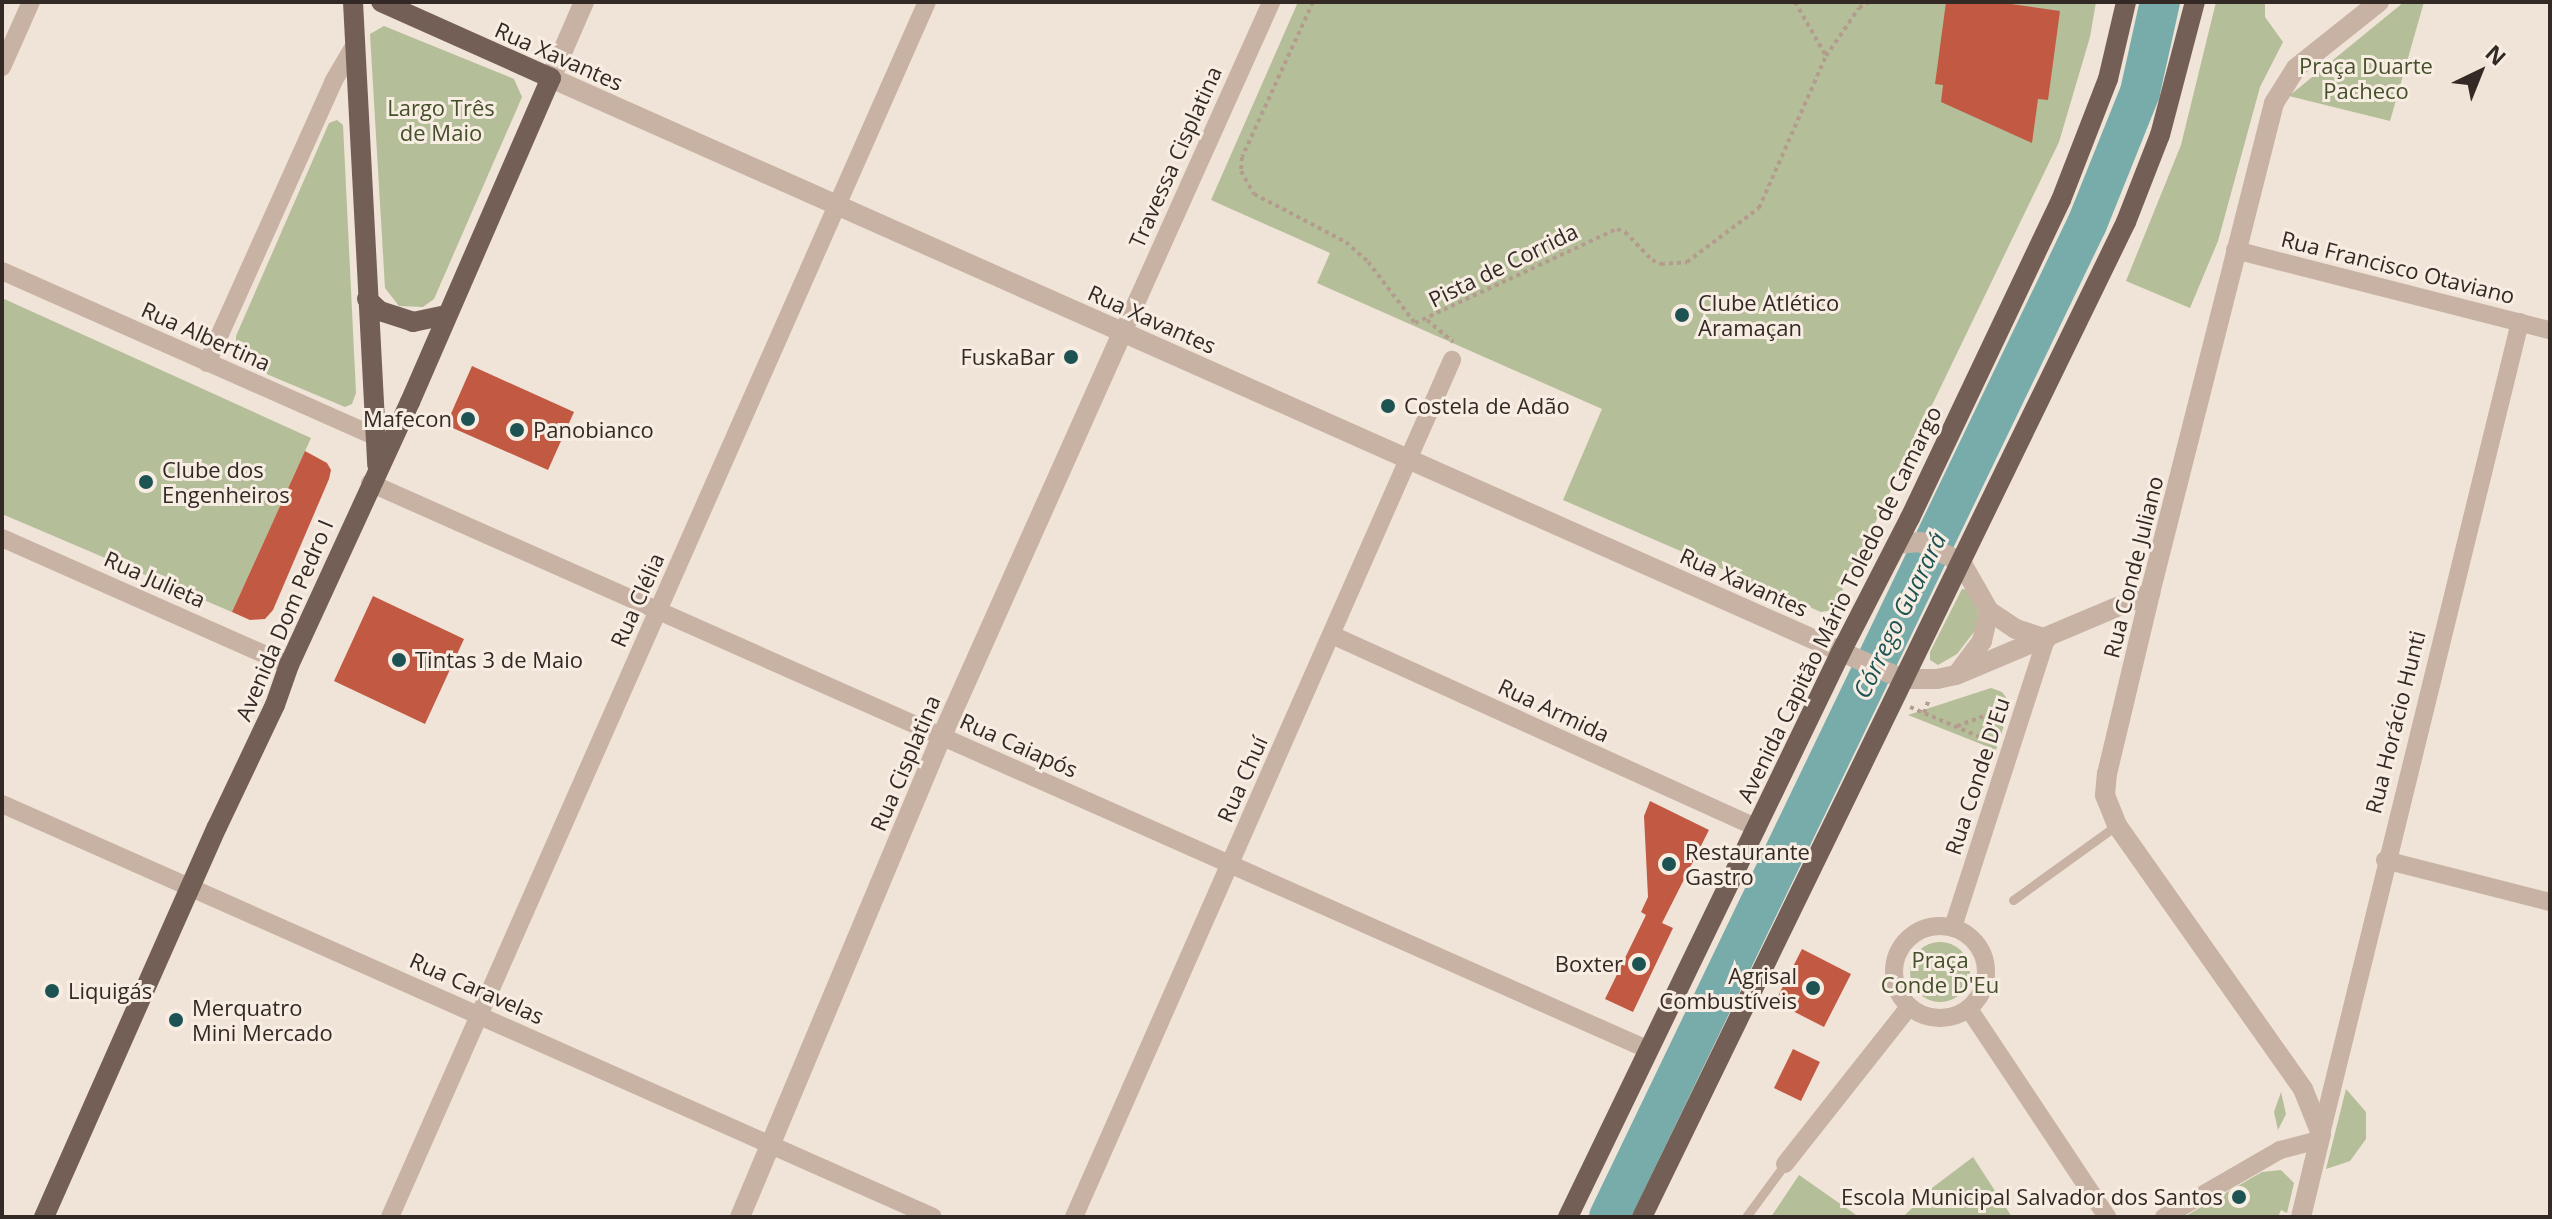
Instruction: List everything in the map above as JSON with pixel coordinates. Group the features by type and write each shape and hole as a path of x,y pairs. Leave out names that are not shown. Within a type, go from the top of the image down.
{"main road":[{"name":"Avenida Dom Pedro I","path":"44,1217 275,705 289,665 374,475 383,440 367,299 353,2"},
{"name":"Rua Xavantes","path":"381,2 551,78"},
{"name":"Avenida Capitão Mário Toledo de Camargo","path":"1568,1217 1841,652 1897,544 2087,140 2108,79 2126,2"},
{"path":"1642,1217 1893,699 1895,676 2126,222 2160,135 2195,2"},
{"path":"383,440 447,315 551,78"},
{"path":"367,299 380,311 413,322 447,315"}],"street":[{"path":"2,67 31,2"},
{"path":"551,78 584,2"},
{"name":"Rua Clélia","path":"390,1217 927,2"},
{"name":"Travessa Cisplatina","path":"1123,332 1271,2"},
{"name":"Rua Conde Juliano","path":"2320,1137 2289,1065 2117,825 2105,795 2107,774 2150,593 2274,103 2284,82 2296,68 2379,2"},
{"path":"207,363 333,82 354,46"},
{"name":"Rua Xavantes","path":"551,78 1895,676"},
{"name":"Rua Francisco Otaviano","path":"2235,250 2550,330"},
{"name":"Rua Albertina","path":"2,271 383,440"},
{"name":"Rua Horácio Hunti","path":"2320,1137 2385,860 2520,322"},
{"name":"Rua Cisplatina","path":"740,1217 941,738 1123,332"},
{"name":"Rua Chuí","path":"1074,1217 1452,360"},
{"name":"Rua Caiapós","path":"374,475 658,611 1649,1050"},
{"name":"Rua Julieta","path":"2,538 289,665"},
{"path":"1897,544 1920,542 1955,559 1989,611 2016,629 2046,639"},
{"path":"1895,676 1937,679 1956,675 2150,593"},
{"path":"1956,675 1982,641 1989,611"},
{"name":"Rua Armida","path":"1332,635 1757,828"},
{"name":"Rua Conde D'Eu","path":"1953,927 2046,639"},
{"name":"Rua Caravelas","path":"2,804 933,1217"},
{"path":"2385,860 2550,902"},
{"path":"1928,927 1953,927 1972,938 1984,958 1986,980 1977,1001 1969,1009 1945,1019 1932,1018 1909,1007 1895,986 1893,974 1899,949 1906,940 1928,927"},
{"path":"1785,1164 1909,1007"},
{"path":"1969,1009 2107,1217"},
{"path":"2164,1217 2280,1150 2320,1137"},
{"path":"2301,1217 2320,1137"}],"lane":[{"path":"2013,900 2117,825"},
{"path":"1746,1217 1785,1164"}],"path":[{"name":"Pista de Corrida","path":"1313,2 1242,157 1241,171 1254,194 1346,242 1368,262 1408,319 1415,323 1617,229 1625,232 1652,260 1661,264 1687,262 1759,208 1826,56 1859,8 1869,2"},
{"path":"1795,2 1826,56"},
{"path":"1427,320 1458,346 1452,360"},
{"path":"1893,699 2010,752"},
{"path":"1957,726 2026,701"}],"green space":[{"name":"Clube Atlético Aramaçan","path":"1298,2 2096,2 2090,37 2059,142 1833,610 1821,612 1563,500 1602,409 1317,283 1330,253 1211,200"},
{"path":"2216,2 2265,2 2265,17 2283,42 2260,87 2218,241 2190,308 2126,281 2181,145"},
{"name":"Praça Duarte Pacheco","path":"2404,2 2424,2 2390,121 2289,96"},
{"name":"Largo Três de Maio","path":"384,26 514,79 522,97 434,299 423,307 399,306 385,288 370,34"},
{"name":"Largo Três de Maio","path":"337,120 343,125 356,393 352,404 345,407 243,364 236,351 236,336 329,123"},
{"name":"Clube dos Engenheiros","path":"2,298 311,438 232,612 2,514"},
{"path":"1962,589 1968,590 1978,612 1977,628 1957,654 1938,665 1930,660 1930,652"},
{"path":"1991,688 2002,692 2011,704 1996,750 1908,715"},
{"name":"Praça Conde D'Eu","path":"1940,942 1952,944 1961,951 1968,960 1968,984 1961,993 1952,1000 1940,1002 1928,1000 1919,993 1912,984 1910,972 1912,960 1919,951 1928,944"},
{"path":"2346,1089 2366,1112 2366,1139 2350,1161 2326,1169"},
{"path":"2281,1092 2286,1114 2278,1130 2274,1112"},
{"path":"1973,1157 2012,1217 1903,1217 1932,1188"},
{"path":"2281,1170 2294,1183 2287,1213 2281,1210 2278,1217 2184,1217 2262,1172"},
{"path":"1799,1175 1859,1217 1771,1217"}],"building":[{"path":"1946,2 1997,2 2060,11 2048,100 2038,99 2032,143 1941,102 1943,85 1935,84"},
{"path":"472,366 574,412 548,470 446,425"},
{"path":"305,451 327,463 331,470 329,479 273,610 265,619 250,620 232,612"},
{"name":"Tintas 3 de Maio","path":"373,596 464,639 425,724 334,681"},
{"name":"Restaurante Gastro","path":"1650,801 1709,830 1662,923 1673,928 1633,1012 1605,999 1646,915 1641,912 1648,897 1644,816"},
{"name":"Agrisal Combustíveis","path":"1802,949 1851,974 1824,1027 1775,1002"},
{"path":"1793,1049 1820,1062 1801,1101 1774,1088"}],"waterway":[{"name":"Córrego Guarará","path":"1609,1217 2087,224 2140,92 2160,2"}],"place":[{"name":"Clube Atlético Aramaçan","path":"1682,315"},
{"name":"FuskaBar","path":"1071,357"},
{"name":"Costela de Adão","path":"1388,406"},
{"name":"Mafecon","path":"468,419"},
{"name":"Panobianco","path":"517,430"},
{"name":"Clube dos Engenheiros","path":"146,482"},
{"name":"Tintas 3 de Maio","path":"399,660"},
{"name":"Restaurante Gastro","path":"1669,864"},
{"name":"Boxter","path":"1639,964"},
{"name":"Agrisal Combustíveis","path":"1813,988"},
{"name":"Liquigás","path":"52,991"},
{"name":"Merquatro Mini Mercado","path":"176,1020"},
{"name":"Escola Municipal Salvador dos Santos","path":"2239,1197"}]}
